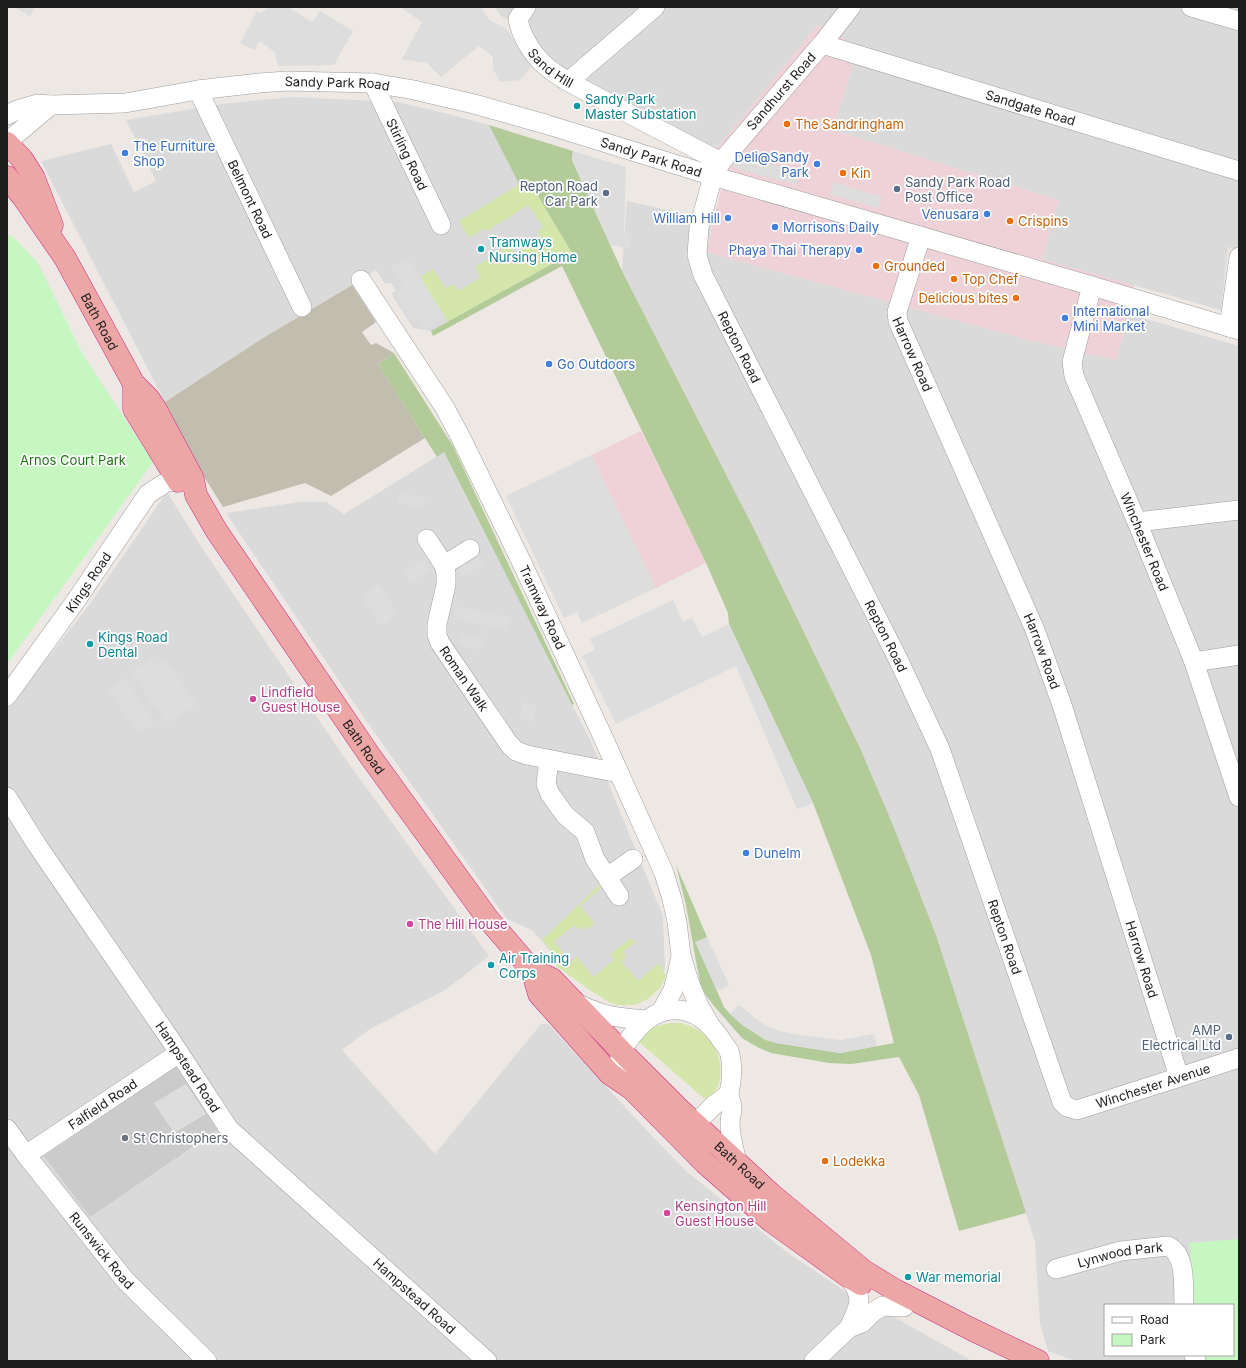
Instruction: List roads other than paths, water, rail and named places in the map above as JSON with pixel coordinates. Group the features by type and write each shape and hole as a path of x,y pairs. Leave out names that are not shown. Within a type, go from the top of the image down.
{"highway":[{"name":"Bath Road","path":"7,142 22,160 34,178 65,258"},
{"name":"Bath Road","path":"7,177 23,196 65,258 134,384 149,399 193,479 196,495 232,554 375,762 488,919 532,970 539,994 610,1074 632,1090 680,1139 730,1186 771,1221 849,1277 904,1307 1023,1359"},
{"name":"Bath Road","path":"134,384 134,409 183,488 196,495"},
{"name":"Bath Road","path":"532,970 552,979 678,1108 696,1123 771,1194 864,1271 974,1337"}],"street":[{"name":"Sand Hill","path":"526,7 518,19 524,37 533,52 545,66 717,169"},
{"path":"569,81 655,7"},
{"name":"Sandhurst Road","path":"717,169 822,44 851,7"},
{"path":"1191,7 1239,21"},
{"name":"Sandgate Road","path":"822,44 1239,171"},
{"name":"Sandy Park Road","path":"7,115 17,110 37,104 125,104 198,90 287,81 373,84 414,90 474,104 573,133 717,169 921,236 1234,329"},
{"name":"Stirling Road","path":"373,84 441,225"},
{"name":"Belmont Road","path":"198,90 302,308"},
{"path":"7,142 51,105"},
{"name":"Repton Road","path":"717,169 699,228 697,255 703,275 898,659 940,749 1062,1102 1068,1107"},
{"name":"Harrow Road","path":"921,236 897,312 898,321 1035,630 1062,705 1179,1077"},
{"path":"1234,329 1239,257"},
{"name":"Tramway Road","path":"361,280 445,408 461,438 522,563 620,773 664,873 672,899 677,922 681,955 689,982 699,1006 710,1025 729,1051 732,1070 729,1094 732,1107 730,1123 737,1162"},
{"name":"Winchester Road","path":"1092,286 1072,362 1074,376 1138,522 1194,662 1239,794"},
{"name":"Kings Road","path":"7,696 81,594 148,494 165,483 178,480"},
{"path":"1138,522 1239,510"},
{"name":"Roman Walk","path":"427,539 444,565 447,578 437,624 437,635 440,643 509,744 516,751 527,755 620,773"},
{"path":"444,565 470,550"},
{"path":"1194,662 1239,655"},
{"path":"549,760 546,784 550,794 565,815 585,832 595,859 619,896"},
{"name":"Hampstead Road","path":"7,797 37,845 179,1053 229,1130 487,1361"},
{"path":"607,878 633,859"},
{"name":"Tramway Road","path":"622,1052 638,1028 653,1016 673,990 681,955"},
{"name":"Tramway Road","path":"572,1000 600,1014 619,1018 653,1016 671,1009 681,1010 692,1012 710,1025"},
{"path":"622,1052 620,1057 629,1078 632,1090"},
{"name":"Falfield Road","path":"26,1155 179,1053"},
{"name":"Winchester Avenue","path":"1068,1107 1077,1110 1239,1058"},
{"path":"680,1139 714,1104 729,1094"},
{"name":"Runswick Road","path":"7,1129 125,1280 207,1361"},
{"name":"Lynwood Park","path":"1056,1269 1121,1251 1168,1246 1178,1255 1182,1266 1184,1304"},
{"path":"849,1277 856,1287 860,1302 849,1328"},
{"path":"814,1361 849,1328 862,1323 873,1312 883,1306 904,1307"}],"place":[{"name":"Sandy Park Master Substation","path":"577,106"},
{"name":"The Sandringham","path":"787,124"},
{"name":"The Furniture Shop","path":"125,153"},
{"name":"Deli@Sandy Park","path":"817,164"},
{"name":"Kin","path":"843,173"},
{"name":"Sandy Park Road Post Office","path":"897,189"},
{"name":"Repton Road Car Park","path":"606,193"},
{"name":"Venusara","path":"987,214"},
{"name":"William Hill","path":"728,218"},
{"name":"Crispins","path":"1010,221"},
{"name":"Morrisons Daily","path":"775,227"},
{"name":"Tramways Nursing Home","path":"481,249"},
{"name":"Phaya Thai Therapy","path":"859,250"},
{"name":"Grounded","path":"876,266"},
{"name":"Top Chef","path":"954,279"},
{"name":"Delicious bites","path":"1016,298"},
{"name":"International Mini Market","path":"1065,318"},
{"name":"Go Outdoors","path":"549,364"},
{"name":"Kings Road Dental","path":"90,644"},
{"name":"Lindfield Guest House","path":"253,699"},
{"name":"Dunelm","path":"746,853"},
{"name":"The Hill House","path":"410,924"},
{"name":"Air Training Corps","path":"491,965"},
{"name":"AMP Electrical Ltd","path":"1229,1037"},
{"name":"St Christophers","path":"125,1138"},
{"name":"Lodekka","path":"825,1161"},
{"name":"Kensington Hill Guest House","path":"667,1213"},
{"name":"War memorial","path":"908,1277"}],"park label":[{"name":"Arnos Court Park","path":"73,460"}]}
